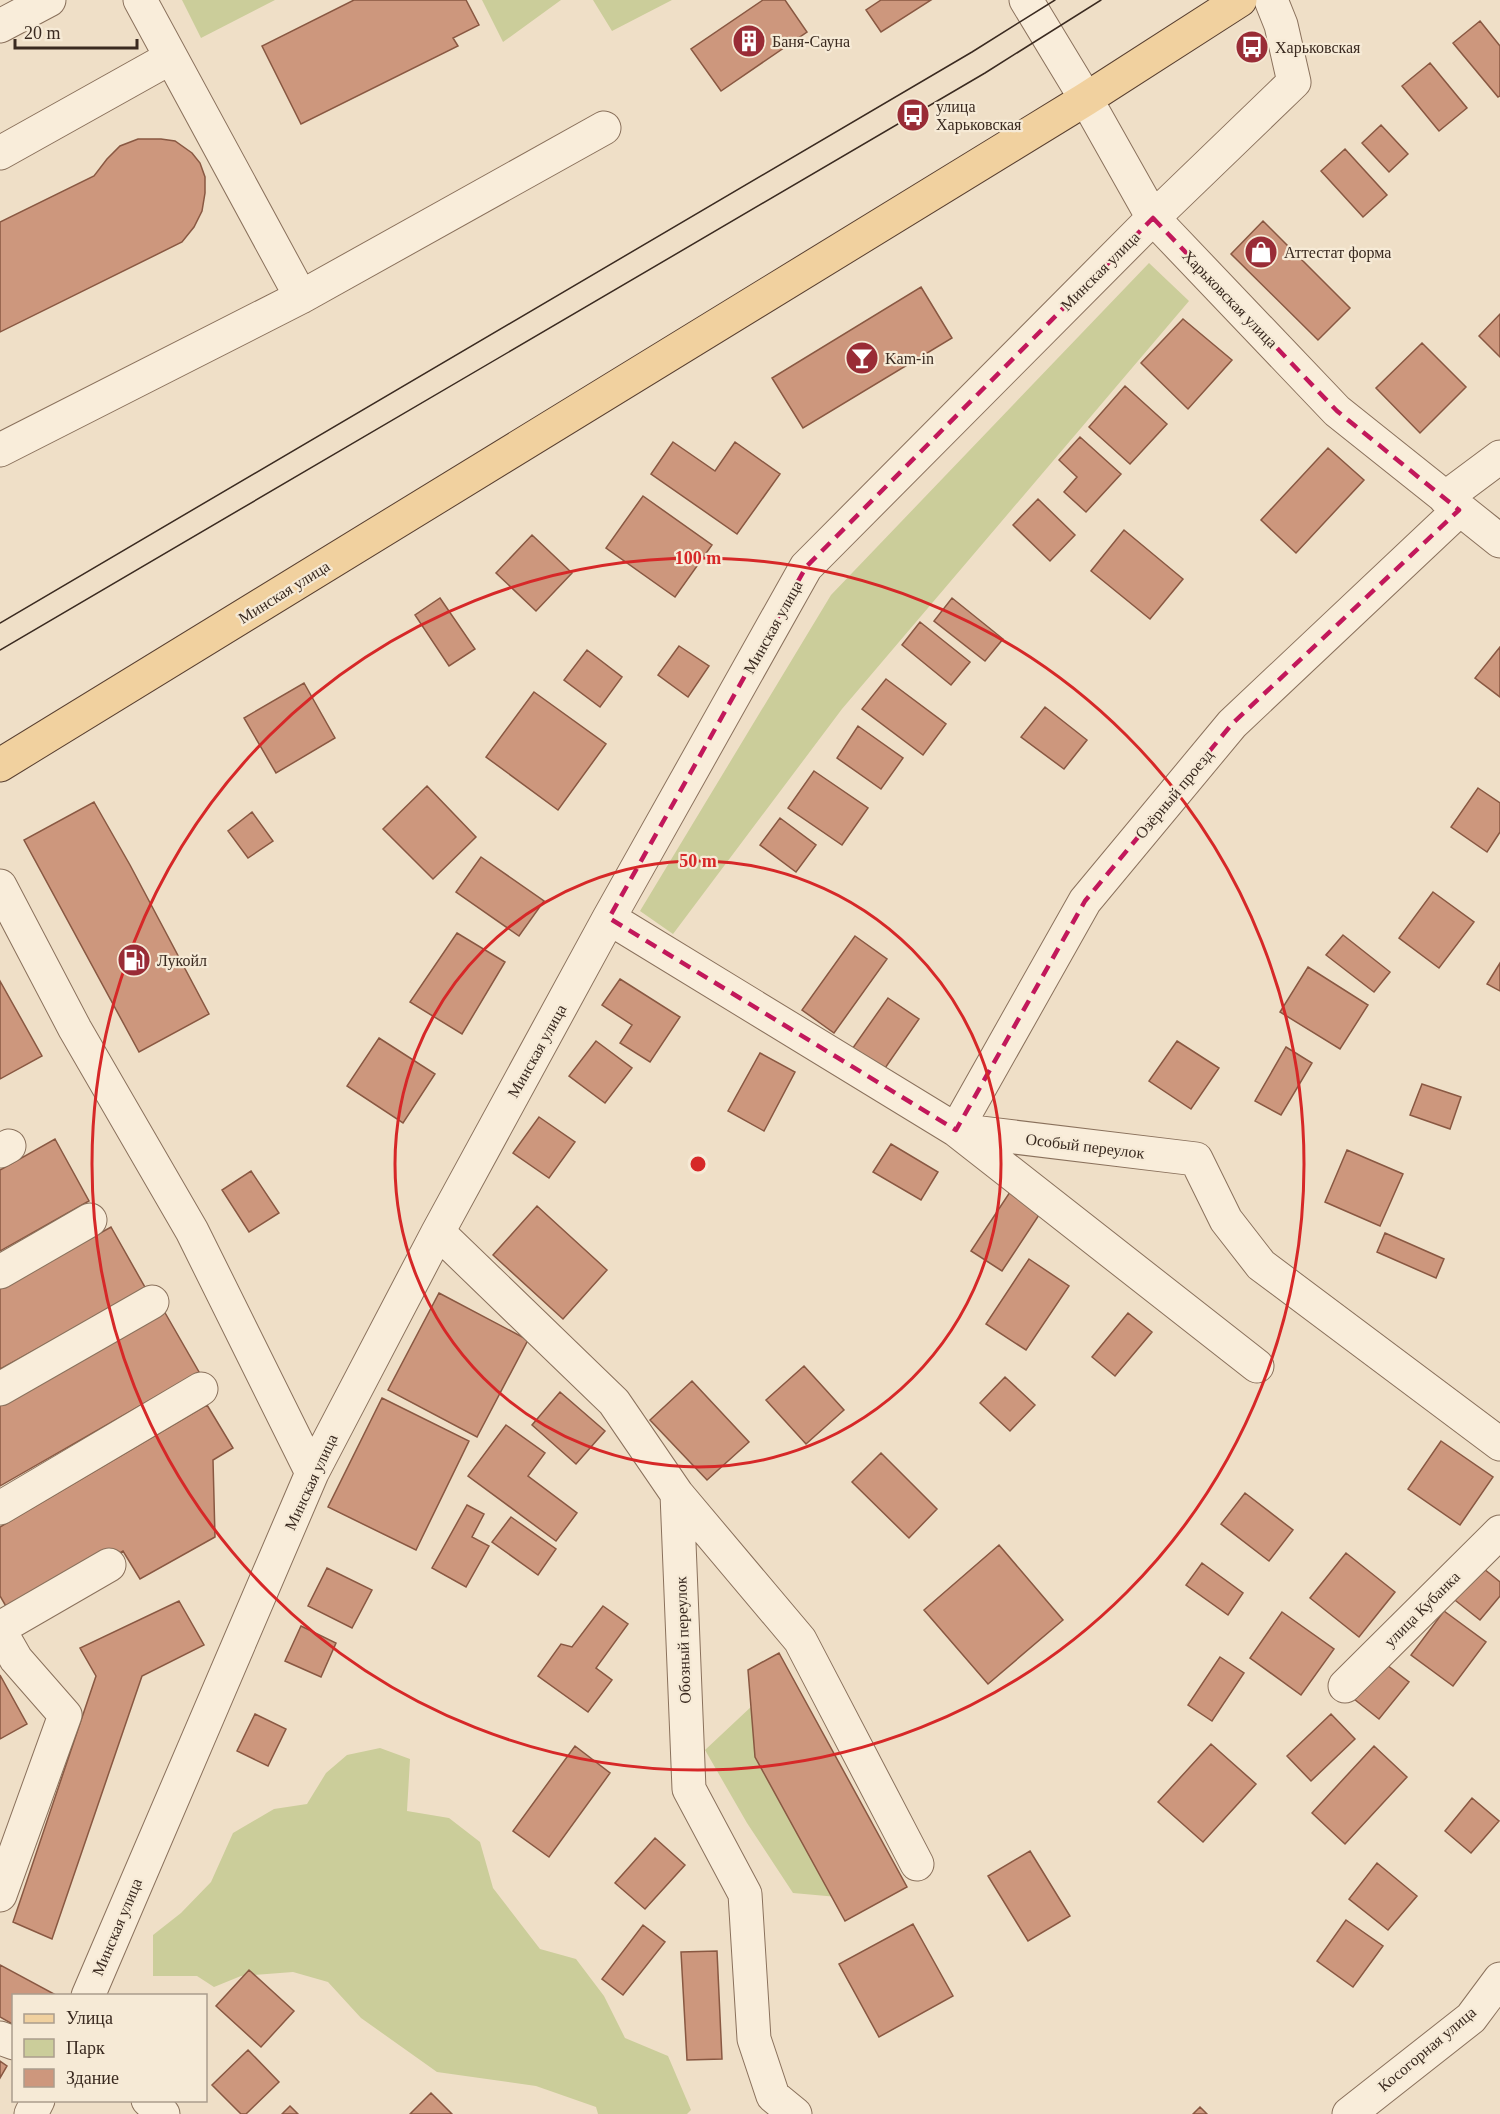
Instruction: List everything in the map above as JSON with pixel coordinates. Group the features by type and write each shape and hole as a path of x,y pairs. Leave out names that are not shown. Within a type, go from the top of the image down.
{"main road":[{"name":"Минская улица","path":"0,765 1086,99 1239,0"}],"street":[{"path":"0,26 49,0"},
{"path":"140,0 301,297"},
{"name":"Харьковская улица","path":"1026,0 1086,99 1153,218 1337,411 1500,541"},
{"name":"Минская улица","path":"88,1994 312,1473 438,1232 609,918 806,567 1153,218 1294,82 1281,25 1271,0"},
{"path":"0,153 170,58"},
{"path":"0,450 301,297 604,128"},
{"name":"Озёрный проезд","path":"956,1130 1085,901 1232,724 1500,457"},
{"path":"0,886 75,1029 192,1231 312,1473"},
{"name":"Особый переулок","path":"609,918 956,1130 1196,1159 1226,1220 1261,1265 1500,1444"},
{"path":"956,1130 1257,1366"},
{"path":"0,1272 90,1220"},
{"path":"438,1232 614,1402 677,1494 800,1640 917,1864"},
{"path":"0,1389 152,1302"},
{"path":"0,1508 201,1389"},
{"name":"Обозный переулок","path":"677,1494 689,1789 745,1894 754,2039 773,2096 795,2114"},
{"name":"улица Кубанка","path":"1345,1686 1500,1532"},
{"path":"0,1895 65,1715 16,1659 0,1630 109,1564"},
{"name":"Косогорная улица","path":"1349,2114 1471,2018 1500,1979"},
{"path":"150,2102 163,2114"}],"highlighted area":[{"path":"1153,218 1337,411 1459,510 1232,724 1085,901 956,1130 609,918 806,567"}],"green space":[{"path":"182,0 275,0 201,38"},
{"path":"482,0 561,0 503,42"},
{"path":"593,0 672,0 612,31"},
{"path":"1149,263 1189,301 842,709 673,934 640,911 831,595"},
{"path":"753,1705 849,1898 793,1893 747,1823 705,1750"},
{"path":"380,1748 410,1759 407,1811 449,1818 480,1842 493,1888 540,1949 576,1959 604,1996 625,2038 668,2056 691,2110 687,2114 598,2114 596,2107 536,2086 437,2072 361,2018 328,1982 293,1972 241,1976 214,1987 197,1976 153,1976 153,1935 181,1913 211,1882 233,1833 274,1809 307,1804 326,1773 347,1755"}],"building":[{"path":"354,0 466,0 479,25 453,38 458,46 301,124 262,46"},
{"name":"Баня-Сауна","path":"763,0 785,0 807,32 721,91 691,49"},
{"path":"881,0 931,0 881,32 866,10"},
{"path":"1480,21 1500,46 1500,96 1498,97 1453,43"},
{"path":"1430,63 1467,108 1439,131 1402,86"},
{"path":"1381,125 1408,154 1389,172 1362,143"},
{"path":"138,139 175,141 192,153 200,163 205,177 205,193 202,211 194,227 182,242 0,332 0,222 94,176 120,146"},
{"path":"1345,149 1387,195 1363,217 1321,171"},
{"path":"1263,221 1350,308 1318,340 1231,254"},
{"name":"Kam-in","path":"921,287 952,338 803,428 772,378"},
{"path":"1500,314 1500,357 1479,336"},
{"path":"1183,319 1232,360 1188,409 1141,363"},
{"path":"1422,343 1466,387 1420,433 1376,388"},
{"path":"1125,386 1167,424 1130,464 1089,427"},
{"path":"1080,437 1121,474 1086,512 1064,492 1077,477 1059,460"},
{"path":"673,442 715,471 735,442 780,474 737,534 651,474"},
{"path":"1328,448 1364,480 1296,553 1261,520"},
{"path":"643,496 712,545 675,597 606,548"},
{"path":"1038,499 1075,535 1050,561 1013,525"},
{"path":"1124,530 1183,579 1150,619 1091,571"},
{"path":"532,535 572,573 536,611 496,573"},
{"path":"440,598 475,649 449,666 415,615"},
{"path":"952,598 1003,639 985,661 934,621"},
{"path":"920,622 970,662 951,685 902,645"},
{"path":"679,646 709,666 688,697 658,675"},
{"path":"1500,647 1500,697 1475,678"},
{"path":"587,650 622,677 600,707 564,680"},
{"path":"886,679 946,724 923,755 862,709"},
{"path":"304,683 335,738 276,773 244,718"},
{"path":"534,692 606,744 558,810 486,757"},
{"path":"1045,707 1087,740 1064,769 1021,737"},
{"path":"858,726 903,758 881,789 837,758"},
{"path":"814,771 868,808 842,845 788,808"},
{"path":"427,786 476,837 433,879 383,829"},
{"path":"1478,788 1500,803 1500,832 1487,852 1451,827"},
{"name":"Лукойл","path":"94,802 209,1014 139,1052 24,840"},
{"path":"252,812 273,841 248,858 228,831"},
{"path":"780,818 816,845 796,872 760,845"},
{"path":"481,857 544,901 519,936 456,892"},
{"path":"1433,892 1474,922 1439,968 1399,938"},
{"path":"457,933 505,962 462,1034 410,1002"},
{"path":"1343,935 1390,972 1374,992 1326,955"},
{"path":"855,936 887,959 834,1033 802,1010"},
{"path":"1500,963 1500,991 1487,984"},
{"path":"1308,967 1368,1005 1340,1049 1280,1012"},
{"path":"620,979 680,1017 650,1062 620,1043 632,1025 602,1005"},
{"path":"0,981 42,1056 0,1079"},
{"path":"888,998 919,1019 881,1074 850,1052"},
{"path":"379,1038 435,1074 403,1123 347,1086"},
{"path":"596,1041 632,1068 605,1103 569,1076"},
{"path":"1177,1041 1219,1068 1191,1109 1149,1081"},
{"path":"1286,1047 1312,1063 1281,1115 1255,1101"},
{"path":"760,1053 795,1072 764,1131 728,1111"},
{"path":"1422,1084 1461,1097 1450,1129 1410,1115"},
{"path":"539,1117 575,1142 549,1178 513,1153"},
{"path":"55,1139 89,1201 0,1251 0,1170"},
{"path":"891,1144 938,1172 921,1200 873,1172"},
{"path":"1347,1150 1403,1174 1380,1226 1325,1202"},
{"path":"251,1171 279,1213 249,1232 222,1190"},
{"path":"1010,1192 1041,1212 1002,1271 971,1251"},
{"path":"537,1206 607,1270 563,1319 493,1255"},
{"path":"111,1227 146,1289 0,1369 0,1289"},
{"path":"1385,1233 1444,1259 1436,1278 1377,1252"},
{"path":"1029,1259 1069,1286 1026,1350 986,1324"},
{"path":"439,1293 528,1340 477,1437 388,1390"},
{"path":"164,1311 199,1372 0,1486 0,1404"},
{"path":"1128,1313 1152,1332 1115,1376 1092,1357"},
{"path":"804,1366 844,1410 806,1444 766,1400"},
{"path":"1005,1377 1035,1405 1010,1431 980,1403"},
{"path":"692,1381 749,1442 707,1480 650,1420"},
{"path":"560,1392 605,1431 576,1464 532,1425"},
{"path":"382,1398 469,1441 416,1550 328,1507"},
{"path":"207,1405 233,1448 213,1460 215,1537 140,1579 123,1551 11,1615 0,1596 0,1527"},
{"path":"506,1425 545,1453 528,1476 577,1513 556,1541 468,1476"},
{"path":"1441,1441 1493,1477 1460,1525 1408,1489"},
{"path":"881,1453 937,1509 909,1538 852,1482"},
{"path":"1245,1493 1293,1530 1269,1561 1221,1524"},
{"path":"467,1505 484,1514 472,1537 489,1546 466,1587 432,1568"},
{"path":"511,1517 556,1549 538,1575 492,1542"},
{"path":"999,1545 1063,1620 988,1684 924,1610"},
{"path":"1346,1553 1395,1592 1359,1637 1310,1598"},
{"path":"1473,1560 1500,1582 1500,1596 1480,1620 1446,1593"},
{"path":"1202,1563 1243,1593 1228,1615 1186,1585"},
{"path":"327,1568 372,1590 352,1628 308,1606"},
{"path":"179,1601 204,1645 142,1676 52,1939 13,1922 96,1676 80,1648"},
{"path":"603,1606 628,1624 596,1668 612,1680 588,1712 538,1676 561,1644 572,1647"},
{"path":"1444,1611 1486,1642 1453,1686 1411,1655"},
{"path":"1282,1612 1334,1649 1301,1695 1250,1658"},
{"path":"301,1626 336,1643 321,1677 285,1661"},
{"path":"779,1653 907,1887 845,1921 755,1757 748,1670"},
{"path":"1220,1657 1244,1673 1212,1721 1188,1705"},
{"path":"1383,1662 1409,1682 1379,1719 1354,1699"},
{"path":"0,1675 27,1724 0,1739"},
{"path":"255,1714 286,1729 268,1766 237,1751"},
{"path":"1331,1714 1355,1739 1311,1781 1287,1756"},
{"path":"1211,1744 1256,1784 1203,1842 1158,1802"},
{"path":"575,1746 610,1773 549,1857 513,1831"},
{"path":"1374,1746 1407,1777 1345,1844 1312,1813"},
{"path":"1472,1798 1499,1821 1471,1853 1445,1831"},
{"path":"655,1838 685,1865 645,1909 615,1883"},
{"path":"1030,1851 1070,1916 1028,1941 988,1876"},
{"path":"1377,1863 1417,1896 1388,1930 1349,1899"},
{"path":"1346,1920 1383,1946 1353,1987 1317,1961"},
{"path":"913,1924 953,1996 879,2037 839,1964"},
{"path":"643,1925 665,1942 623,1995 602,1979"},
{"path":"717,1951 722,2059 687,2060 681,1952"},
{"path":"0,1965 54,1994 12,1994 12,2024 0,2017"},
{"path":"249,1970 294,2011 261,2047 216,2006"},
{"path":"248,2050 279,2082 246,2114 241,2114 212,2085"},
{"path":"0,2061 7,2066 0,2078"},
{"path":"431,2093 452,2114 410,2114"},
{"path":"290,2106 298,2114 282,2114"},
{"path":"1200,2107 1207,2114 1193,2114"}],"tram line":[{"path":"0,623 972,52 1055,0"},
{"path":"0,650 985,73 1101,0"}],"place":[{"name":"Баня-Сауна","path":"749,41"},
{"name":"Харьковская","path":"1252,47"},
{"name":"улица Харьковская","path":"913,115"},
{"name":"Аттестат форма","path":"1261,252"},
{"name":"Kam-in","path":"862,358"},
{"name":"Лукойл","path":"134,960"}]}
